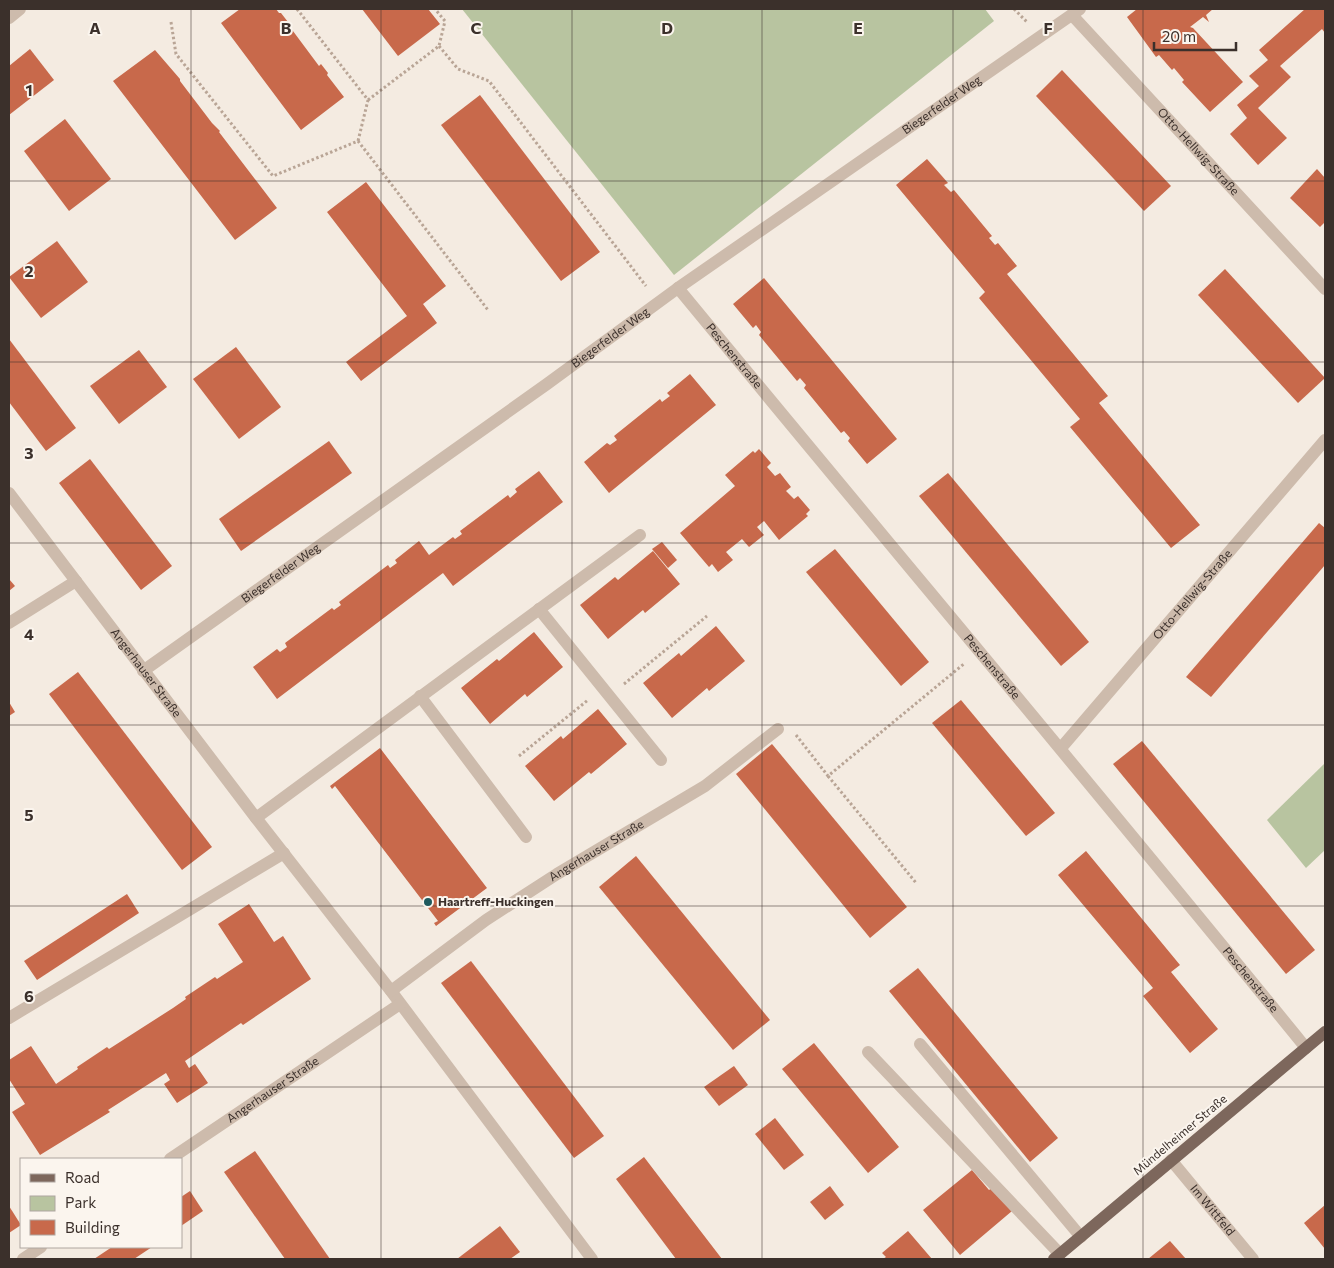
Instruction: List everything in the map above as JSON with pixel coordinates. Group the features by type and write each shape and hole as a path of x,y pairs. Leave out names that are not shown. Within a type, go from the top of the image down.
{"main road":[{"name":"Mündelheimer Straße","path":"1057,1256 1325,1032"}],"street":[{"path":"9,18 20,9"},
{"name":"Biegerfelder Weg","path":"143,671 678,288 1076,12"},
{"name":"Otto-Hellwig-Straße","path":"1076,12 1325,289"},
{"name":"Peschenstraße","path":"678,288 1061,748 1306,1048"},
{"name":"Otto-Hellwig-Straße","path":"1061,748 1325,440"},
{"name":"Angerhauser Straße","path":"9,493 143,671 391,991 592,1259"},
{"path":"256,818 640,535"},
{"path":"9,623 76,581"},
{"path":"538,609 661,760"},
{"path":"420,696 526,837"},
{"name":"Angerhauser Straße","path":"391,991 494,915 557,874 705,786 778,729"},
{"path":"9,1018 284,852"},
{"name":"Angerhauser Straße","path":"171,1158 400,1004"},
{"path":"920,1044 1080,1237"},
{"path":"868,1052 1057,1256"},
{"name":"Im Wittfeld","path":"1171,1160 1253,1259"},
{"path":"23,1259 40,1248"}],"path":[{"path":"297,9 368,100"},
{"path":"358,141 368,100 439,46 445,21 435,9"},
{"path":"171,22 176,54 273,176 358,141"},
{"path":"439,46 458,69 489,81 659,302"},
{"path":"358,141 488,310"},
{"path":"518,756 707,616"},
{"path":"828,776 979,651"},
{"path":"778,729 786,723 917,884"}],"green space":[{"path":"462,9 985,9 994,21 674,275"},
{"path":"1325,763 1325,850 1306,868 1267,820"}],"building":[{"path":"240,9 276,9 281,13 319,66 321,64 328,73 327,75 344,97 301,130 221,23"},
{"path":"362,9 428,9 440,24 398,56"},
{"path":"1137,9 1213,9 1206,15 1209,22 1203,17 1190,27 1243,82 1210,112 1182,82 1184,80 1174,68 1172,70 1159,55 1156,57 1127,17"},
{"path":"1305,9 1325,9 1325,33 1322,29 1280,66 1291,77 1258,108 1287,138 1258,165 1230,134 1247,118 1237,105 1259,86 1249,76 1268,60 1259,50"},
{"path":"30,49 54,80 9,115 9,66"},
{"path":"155,50 180,79 277,208 235,240 113,81"},
{"path":"1062,70 1171,186 1144,211 1036,96"},
{"path":"480,95 600,252 561,281 441,125"},
{"path":"65,119 111,179 69,211 24,151"},
{"path":"927,159 948,183 944,185 951,192 954,190 992,236 989,238 995,245 998,243 1017,266 1007,274 1108,396 1099,403 1200,525 1171,548 1070,427 1080,419 979,298 985,292 896,185"},
{"path":"1317,169 1325,178 1325,222 1320,227 1290,198"},
{"path":"366,182 446,286 423,304 437,323 361,381 346,362 407,316 327,212"},
{"path":"57,241 88,282 41,318 9,277"},
{"path":"1225,269 1325,378 1298,403 1198,295"},
{"path":"764,278 897,439 867,464 848,441 850,438 844,431 841,433 804,388 806,385 800,378 797,381 759,335 761,332 756,325 753,328 733,304"},
{"path":"9,339 76,428 46,451 9,402"},
{"path":"236,347 281,407 239,439 193,379"},
{"path":"139,350 167,387 119,424 90,386"},
{"path":"690,374 716,405 609,493 584,462 607,443 610,445 617,440 614,436 660,399 662,402 670,396 667,393"},
{"path":"329,441 352,473 241,551 219,519"},
{"path":"759,449 771,463 767,467 775,476 780,473 791,487 786,491 794,499 798,496 810,510 806,514 808,516 779,540 764,521 757,527 764,535 749,547 742,539 726,552 733,560 718,572 712,564 709,567 680,533 735,486 725,475 753,451 755,453"},
{"path":"90,459 172,566 141,590 59,483"},
{"path":"539,471 563,502 453,586 443,573 277,699 253,667 277,649 280,652 287,647 285,643 332,608 334,610 341,605 339,602 388,565 390,568 397,563 395,560 419,541 429,555 453,537 455,539 462,534 460,531 508,495 510,498 517,492 515,489"},
{"path":"948,473 1089,642 1061,666 919,496"},
{"path":"1319,523 1325,528 1325,565 1211,697 1186,677"},
{"path":"662,542 677,560 668,568 652,549"},
{"path":"835,549 929,662 901,686 806,572"},
{"path":"653,551 680,584 645,613 643,610 608,639 580,605 615,577 618,580"},
{"path":"9,579 15,586 9,591"},
{"path":"716,626 745,661 709,691 707,688 672,718 643,683 679,653 681,656"},
{"path":"534,632 563,667 527,697 525,694 490,724 461,688 497,659 499,661"},
{"path":"78,672 212,847 182,870 49,694"},
{"path":"961,700 1055,813 1026,836 932,723"},
{"path":"9,702 15,712 9,716"},
{"path":"598,709 627,744 554,801 525,766 561,736 563,739"},
{"path":"1142,741 1315,950 1286,974 1113,764"},
{"path":"772,744 907,907 870,938 736,774"},
{"path":"380,748 487,888 436,926 434,923 438,921 335,786 332,789 330,786"},
{"path":"1086,851 1180,965 1171,972 1218,1029 1190,1053 1143,996 1153,988 1058,875"},
{"path":"636,856 770,1020 733,1050 599,887"},
{"path":"127,894 139,913 37,980 24,961"},
{"path":"249,904 274,942 283,936 311,979 185,1061 189,1068 195,1064 208,1083 177,1103 164,1084 170,1080 166,1073 108,1110 110,1112 40,1155 12,1112 25,1104 9,1079 9,1060 31,1046 56,1084 107,1047 109,1049 173,1008 186,999 185,997 215,977 217,979 243,962 218,924"},
{"path":"471,961 604,1136 574,1158 441,983"},
{"path":"918,968 1058,1138 1030,1162 889,991"},
{"path":"814,1043 899,1147 868,1173 782,1069"},
{"path":"734,1066 748,1085 719,1106 704,1087"},
{"path":"775,1118 804,1155 784,1170 755,1134"},
{"path":"255,1151 330,1259 285,1259 224,1172"},
{"path":"644,1157 722,1259 676,1259 616,1179"},
{"path":"972,1170 989,1190 992,1188 1012,1211 960,1255 923,1210"},
{"path":"830,1186 844,1205 825,1220 810,1202"},
{"path":"190,1191 203,1211 182,1225 182,1196"},
{"path":"1325,1205 1325,1249 1304,1223"},
{"path":"9,1206 20,1226 9,1233"},
{"path":"500,1226 520,1252 510,1259 457,1259"},
{"path":"908,1231 932,1259 883,1259 886,1257 882,1253"},
{"path":"1170,1241 1186,1259 1148,1259"},
{"path":"110,1248 150,1248 134,1259 94,1259"}],"place":[{"name":"Haartreff-Huckingen","path":"428,902"}]}
